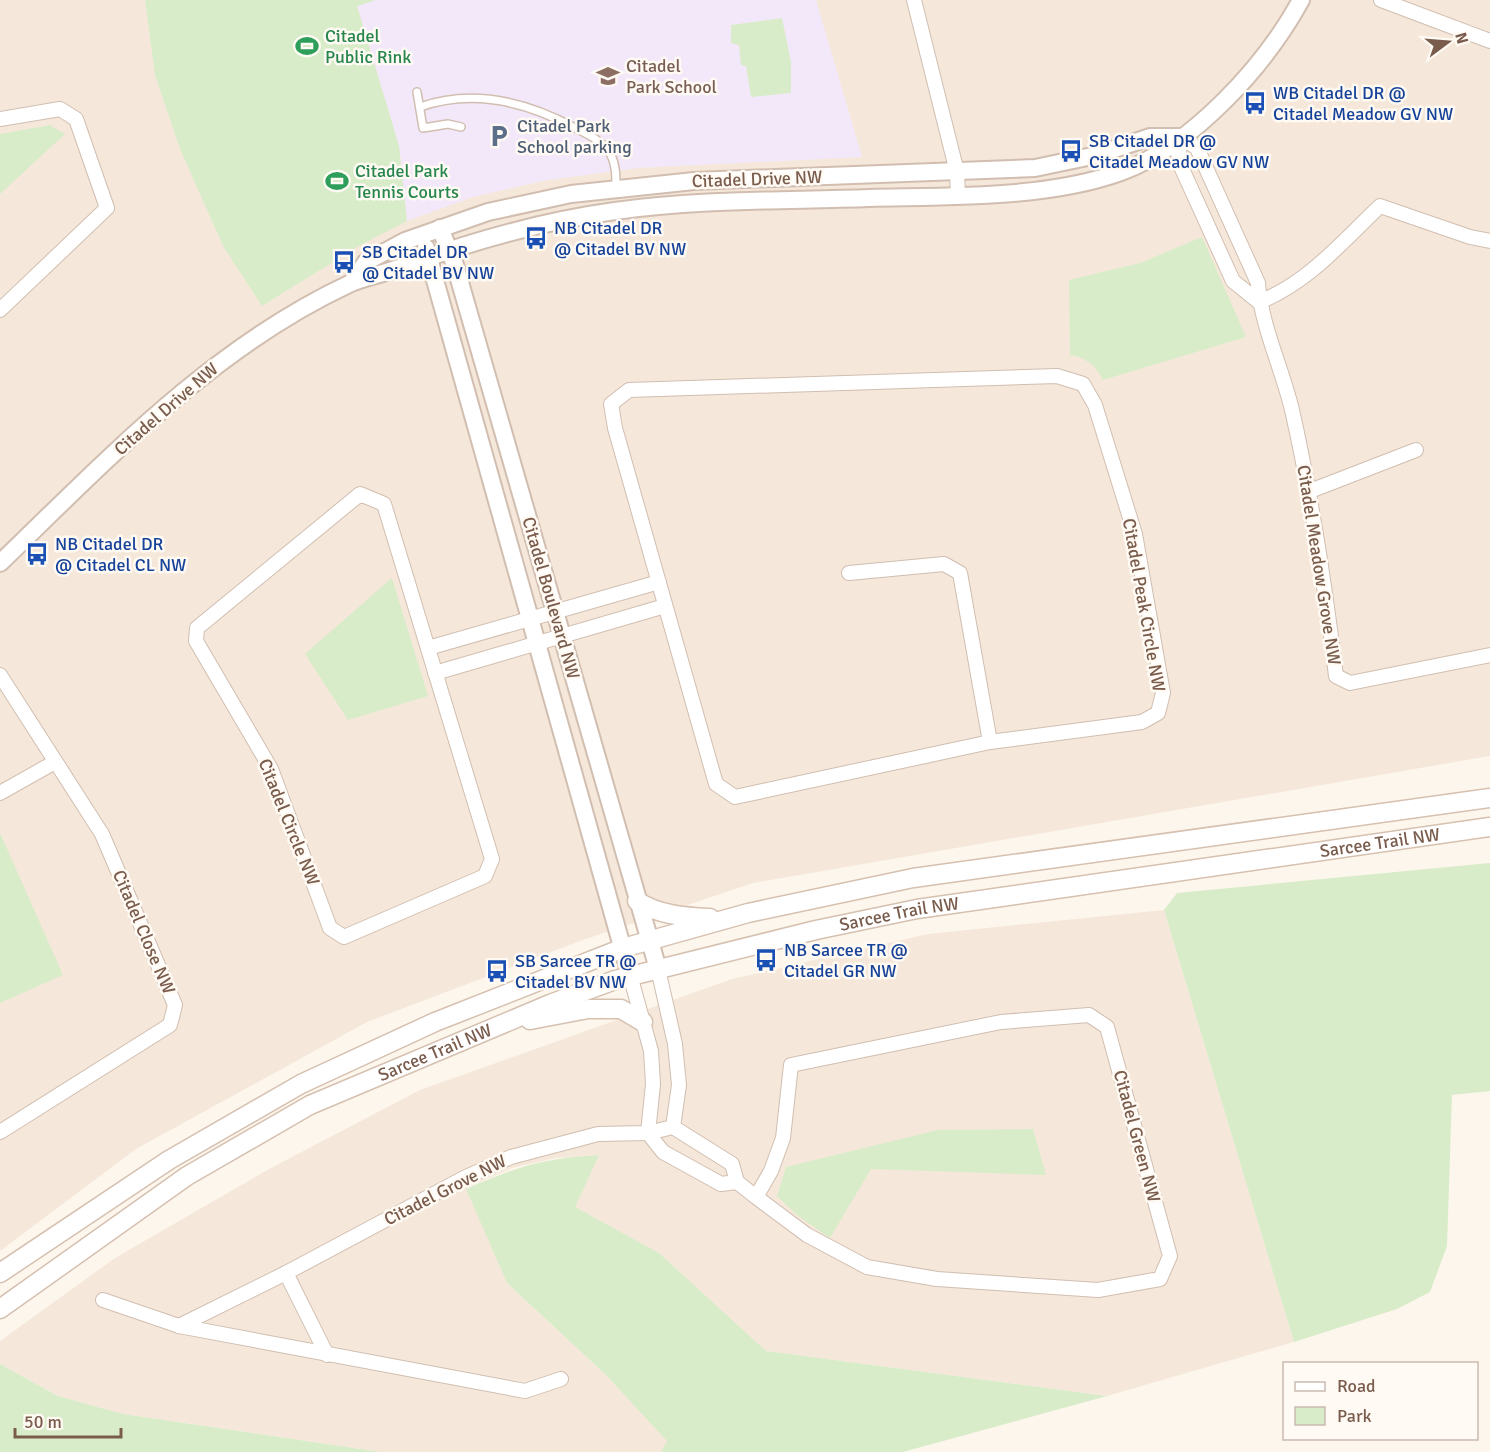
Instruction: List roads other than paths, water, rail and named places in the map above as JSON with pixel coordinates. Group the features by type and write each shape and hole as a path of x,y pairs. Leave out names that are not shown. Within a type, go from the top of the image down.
{"main road":[{"name":"Sarcee Trail NW","path":"0,1273 169,1160 301,1084 435,1022 623,948 730,918 913,878 1490,798"},
{"name":"Sarcee Trail NW","path":"0,1309 187,1176 310,1105 550,1004 630,975 816,930 917,909 1490,827"},
{"path":"637,901 647,908 684,917 730,918"},
{"path":"505,1024 588,1009 621,1009 643,1022"}],"street":[{"path":"914,0 957,172 958,195"},
{"name":"Citadel Drive NW","path":"0,563 183,390 249,343 352,282 375,277 526,228 618,210 958,195 1068,187 1131,168 1160,154 1246,80 1282,34 1301,0"},
{"path":"1381,0 1490,41"},
{"path":"0,119 60,109 76,119 107,208 0,310"},
{"name":"Citadel Drive NW","path":"352,282 366,262 423,234 522,204 616,187 694,181 1035,168 1097,155 1150,137 1181,137"},
{"path":"1181,137 1178,160 1233,281 1259,302 1278,295 1310,273 1380,206 1470,237 1490,241"},
{"name":"Citadel Meadow Grove NW","path":"1181,137 1197,148 1254,272 1259,302 1286,383 1310,491 1336,676 1350,683 1490,655"},
{"path":"767,179 767,202"},
{"path":"616,187 618,210"},
{"name":"Citadel Boulevard NW","path":"441,228 450,251 658,969"},
{"name":"Citadel Boulevard NW","path":"423,234 630,975"},
{"name":"Citadel Peak Circle NW","path":"1057,376 1083,384 1095,405 1135,534 1163,693 1158,713 1142,722 990,742 735,797 716,784 615,428 611,404 629,390 1057,376"},
{"path":"1310,491 1416,450"},
{"name":"Citadel Circle NW","path":"360,494 384,504 428,648 492,859 485,876 344,938 330,928 271,769 196,641 197,628 360,494"},
{"path":"849,573 944,564 960,573 990,742"},
{"path":"428,648 659,582"},
{"path":"435,673 665,606"},
{"name":"Citadel Close NW","path":"0,675 102,834 175,1005 170,1025 0,1132"},
{"path":"0,793 55,762"},
{"path":"630,975 651,1051 653,1083 648,1133 673,1127 679,1085 675,1044 658,969"},
{"name":"Citadel Green NW","path":"673,1127 732,1164 737,1182 756,1197 807,1235 867,1267 938,1279 1098,1290 1160,1279 1170,1256 1107,1027 1089,1015 1001,1022 791,1065 783,1138 771,1171 756,1197"},
{"name":"Citadel Green NW","path":"648,1133 663,1152 721,1184 737,1182"},
{"name":"Citadel Grove NW","path":"179,1326 286,1273 464,1178 511,1157 598,1134 648,1133"},
{"path":"286,1273 327,1355"},
{"path":"103,1300 179,1326 525,1391 561,1379"}],"lane":[{"path":"417,92 423,128 448,124 461,127"},
{"path":"420,107 441,100 497,99 549,114 584,132 605,148 615,167 616,187"}],"place":[{"name":"Citadel Public Rink","path":"307,46"},
{"name":"Citadel Park School","path":"608,76"},
{"name":"WB Citadel DR @ Citadel Meadow GV NW","path":"1255,103"},
{"name":"Citadel Park School parking","path":"499,136"},
{"name":"SB Citadel DR @ Citadel Meadow GV NW","path":"1071,151"},
{"name":"Citadel Park Tennis Courts","path":"337,181"},
{"name":"NB Citadel DR @ Citadel BV NW","path":"536,238"},
{"name":"SB Citadel DR @ Citadel BV NW","path":"344,262"},
{"name":"NB Citadel DR @ Citadel CL NW","path":"37,554"},
{"name":"NB Sarcee TR @ Citadel GR NW","path":"766,960"},
{"name":"SB Sarcee TR @ Citadel BV NW","path":"497,971"}]}
